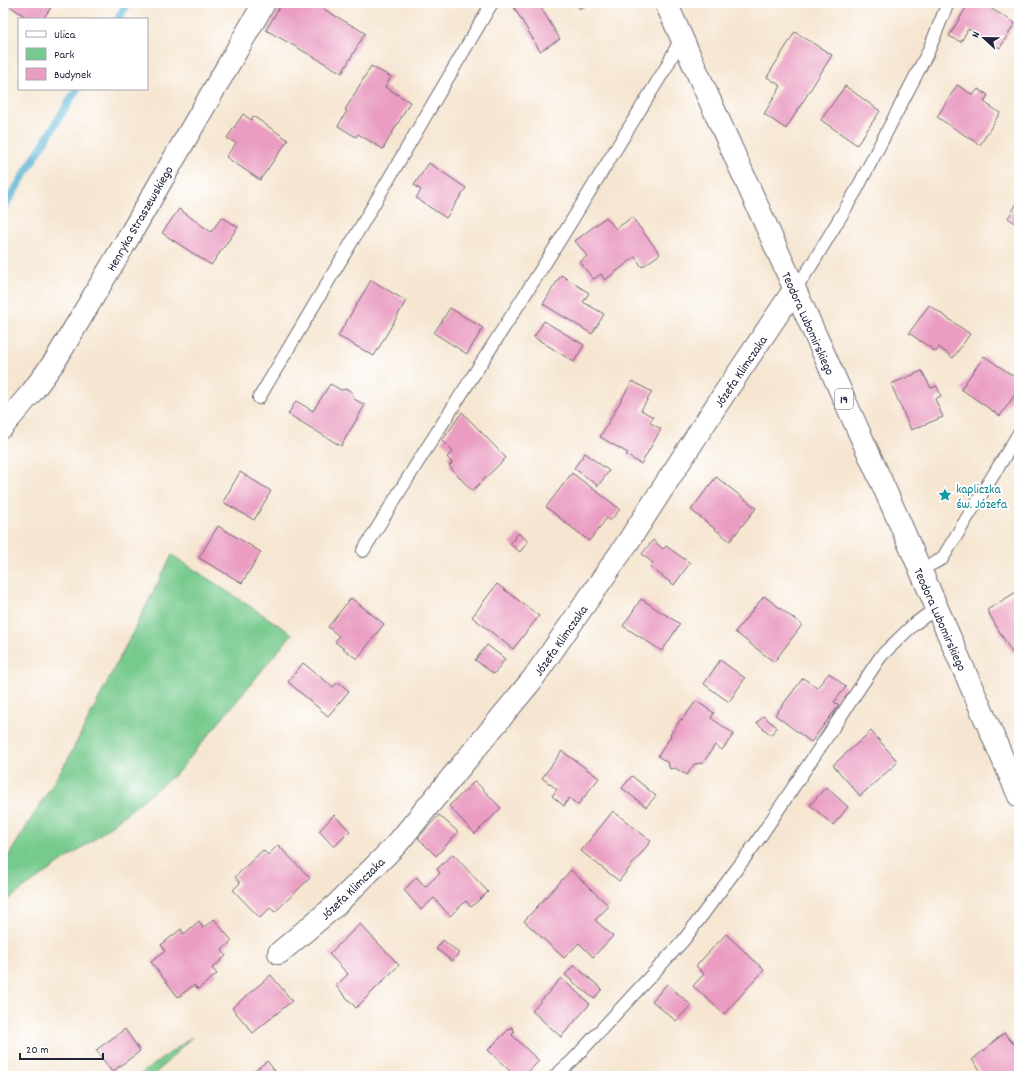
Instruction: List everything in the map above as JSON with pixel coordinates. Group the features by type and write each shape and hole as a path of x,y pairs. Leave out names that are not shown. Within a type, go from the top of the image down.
{"main road":[{"name":"Henryka Straszewskiego","path":"3,426 32,392 55,361 264,3"},
{"name":"Teodora Lubomirskiego","path":"666,3 899,521 936,608 1013,764 1019,796"},
{"name":"Józefa Klimczaka","path":"279,953 336,905 396,845 532,680 628,542 716,406 794,290"}],"lane":[{"path":"259,398 492,3"},
{"path":"794,290 811,266 856,191 928,52 948,3"},
{"path":"363,551 416,465 558,244 667,66 682,38"},
{"path":"920,570 942,559 1019,433"},
{"path":"555,1076 573,1060 683,941 756,843 881,656 913,625 936,608"}],"green space":[{"path":"172,555 292,634 178,772 93,840 3,903 3,865 68,759"},
{"path":"192,1037 153,1076 138,1076"}],"building":[{"path":"5,3 54,3 44,18 28,18"},
{"path":"282,3 313,3 365,33 342,73 266,30"},
{"path":"538,3 560,39 540,51 512,4"},
{"path":"576,3 590,3 580,9"},
{"path":"969,3 982,3 1015,23 1000,48 968,29 961,42 949,36"},
{"path":"795,32 832,55 786,129 764,114 781,86 767,77"},
{"path":"371,66 391,77 385,87 410,102 383,149 358,134 356,137 338,126 347,111 345,110"},
{"path":"957,85 973,95 978,89 988,95 984,102 1000,113 980,145 937,117"},
{"path":"845,86 880,111 857,145 821,120"},
{"path":"243,114 251,120 253,116 288,140 260,180 226,157 236,143 227,138"},
{"path":"429,163 466,188 446,218 416,198 421,190 414,185"},
{"path":"1019,200 1019,226 1008,218"},
{"path":"179,209 211,232 222,217 238,227 211,265 162,233"},
{"path":"606,217 616,229 632,217 660,254 642,267 635,257 605,280 601,274 593,279 580,262 587,256 575,241"},
{"path":"561,275 589,293 583,302 604,314 592,334 543,304"},
{"path":"371,280 406,301 374,356 338,336"},
{"path":"929,305 970,334 953,358 939,347 936,352 909,333"},
{"path":"450,308 483,328 467,354 434,333"},
{"path":"544,321 584,345 574,362 534,337"},
{"path":"984,356 1019,380 1019,389 1000,416 961,389"},
{"path":"922,371 931,388 937,386 941,396 935,399 943,417 911,430 891,384"},
{"path":"632,381 652,392 641,410 653,417 650,423 661,429 641,464 626,455 628,453 600,437"},
{"path":"330,384 341,390 347,389 352,392 354,399 365,405 341,446 288,414 296,401 313,411"},
{"path":"462,412 506,458 472,491 449,466 452,463 447,457 453,452 442,441"},
{"path":"585,453 609,471 598,486 574,468"},
{"path":"240,472 271,491 254,520 223,502"},
{"path":"572,473 620,509 610,521 607,518 589,541 546,507"},
{"path":"716,477 756,508 730,541 691,510"},
{"path":"218,526 261,552 242,583 199,558"},
{"path":"518,533 528,541 520,552 510,544"},
{"path":"653,540 663,549 666,546 690,563 674,585 650,567 653,563 642,554"},
{"path":"497,584 539,616 513,649 472,617"},
{"path":"1016,592 1019,597 1019,649 1012,653 987,610"},
{"path":"764,596 802,625 774,662 735,632"},
{"path":"351,598 384,624 357,659 335,642 339,636 328,627"},
{"path":"641,599 680,624 662,651 623,626"},
{"path":"487,645 505,659 494,674 475,660"},
{"path":"720,660 745,678 729,702 704,684"},
{"path":"303,663 333,687 338,682 349,691 328,716 288,682"},
{"path":"829,673 846,687 834,702 839,705 811,742 775,715 803,678 817,688"},
{"path":"696,701 714,713 711,718 734,734 722,750 715,745 703,763 694,764 687,775 675,768 670,769 668,763 658,756 681,719 682,720"},
{"path":"763,716 777,727 771,735 757,723"},
{"path":"871,731 898,762 860,796 833,765"},
{"path":"562,751 599,778 578,805 569,798 564,806 552,796 557,789 542,778"},
{"path":"632,776 656,796 646,807 622,788"},
{"path":"475,781 501,808 475,834 449,806"},
{"path":"826,787 848,807 833,825 810,805"},
{"path":"613,811 651,841 619,881 581,851"},
{"path":"334,815 350,831 334,847 319,831"},
{"path":"439,815 458,832 436,856 418,838"},
{"path":"278,845 310,878 275,912 270,908 260,918 233,890 240,883 235,877 263,850 268,855"},
{"path":"453,854 488,892 471,907 466,901 450,916 434,898 421,910 404,890 417,877 425,887 440,873 437,869"},
{"path":"571,870 609,906 595,920 613,936 593,957 579,943 564,958 524,921"},
{"path":"214,919 232,941 222,950 226,956 212,968 217,974 198,989 194,985 178,997 151,962 165,951 161,945 181,929 184,934 199,921 203,928"},
{"path":"360,924 399,965 356,1008 336,986 348,974 329,954"},
{"path":"726,934 764,970 724,1014 693,986 704,974 696,966"},
{"path":"443,940 459,953 452,961 436,949"},
{"path":"574,965 602,989 594,999 565,975"},
{"path":"271,975 292,1001 253,1033 232,1008"},
{"path":"561,978 590,1004 561,1037 532,1011"},
{"path":"667,984 691,1005 676,1021 652,1001"},
{"path":"511,1027 515,1031 512,1035 539,1061 524,1076 515,1076 488,1050"},
{"path":"125,1029 140,1051 112,1072 96,1050"},
{"path":"1004,1033 1019,1050 1019,1076 985,1076 972,1060"},
{"path":"267,1061 279,1076 248,1076"}],"waterway":[{"path":"119,18 127,3"},
{"path":"3,209 76,90"}],"place":[{"name":"kapliczka św. Józefa","path":"945,495"}]}
